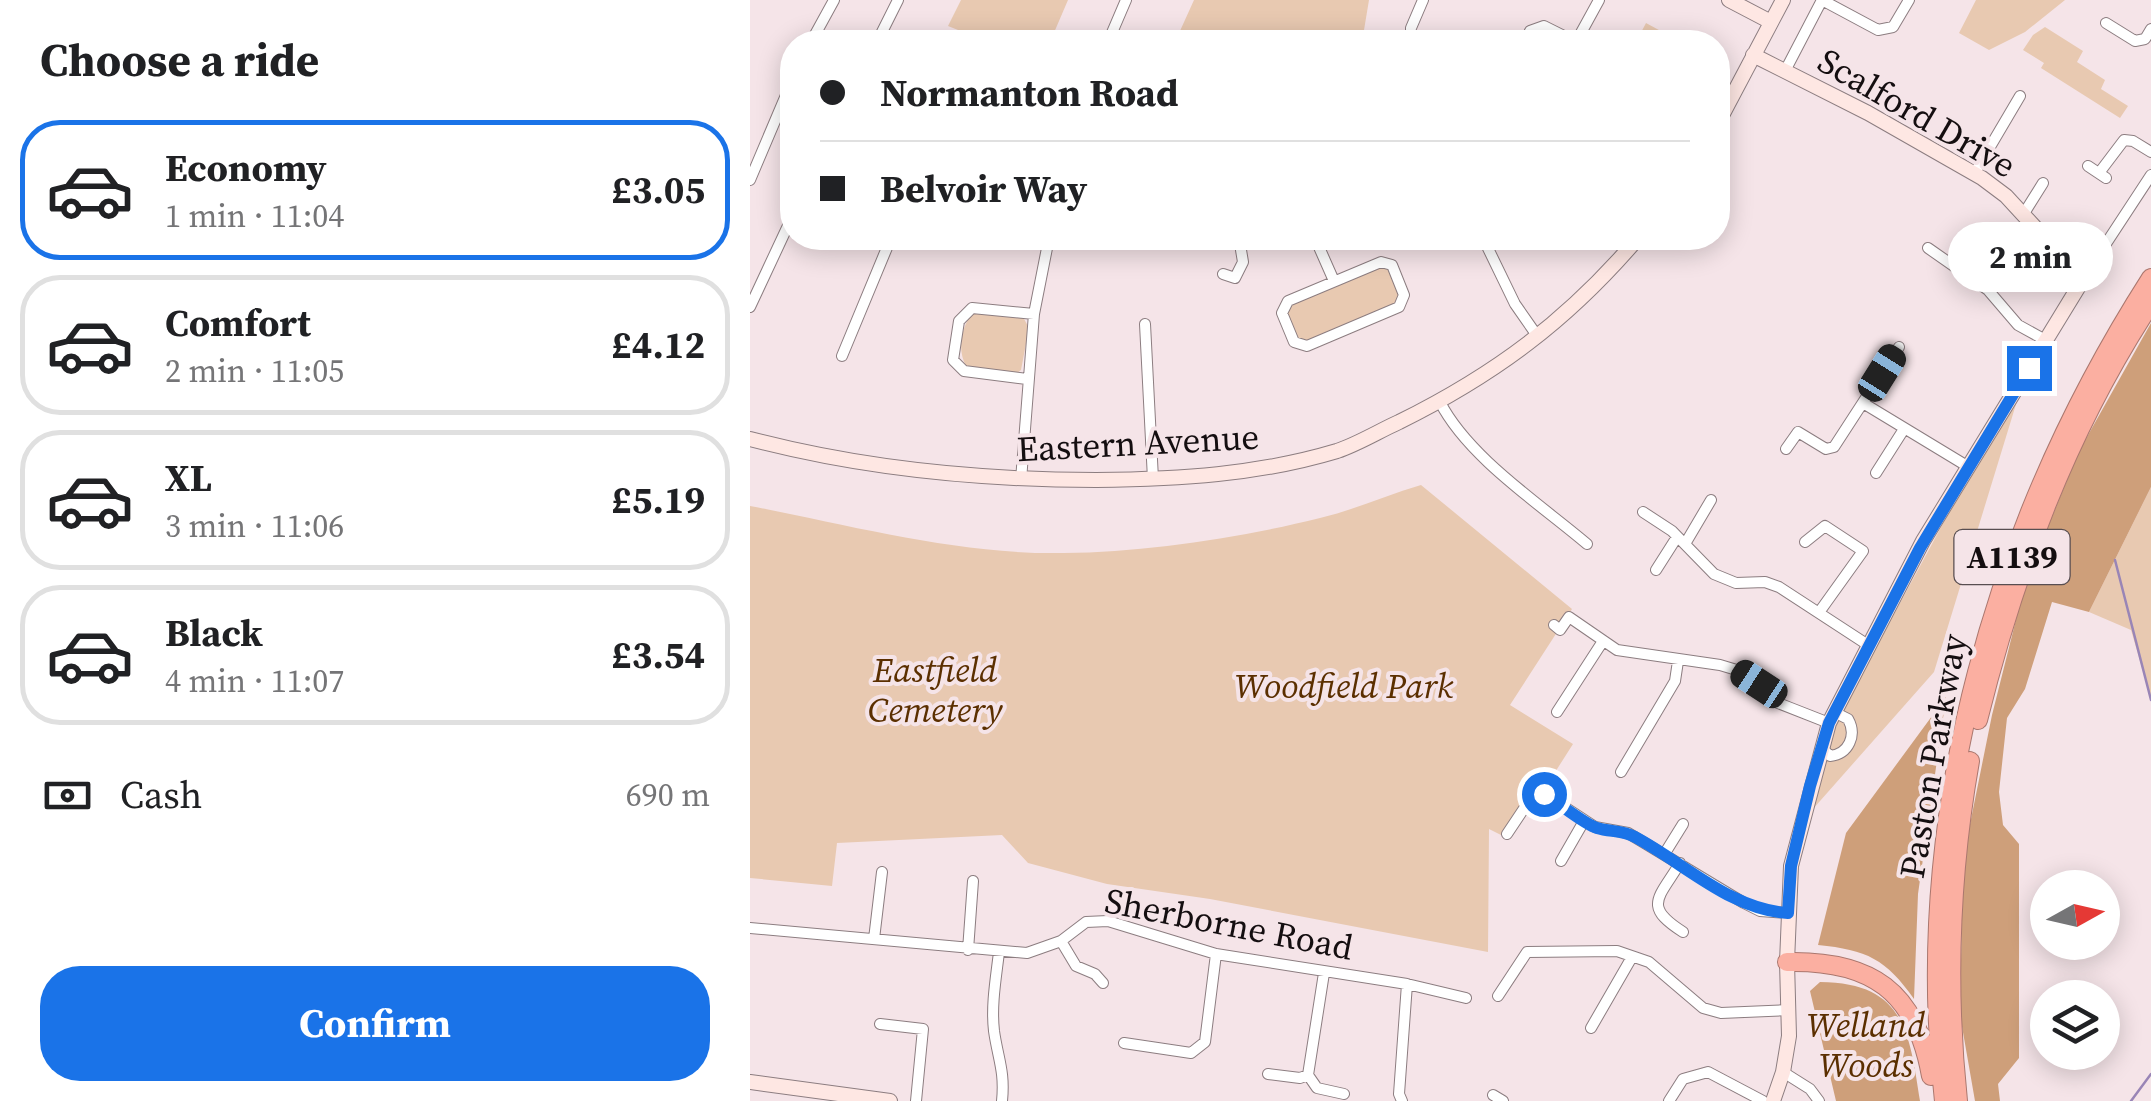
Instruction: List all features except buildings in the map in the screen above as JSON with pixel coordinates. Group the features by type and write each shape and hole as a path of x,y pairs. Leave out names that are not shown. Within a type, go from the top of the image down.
{"highway":[{"name":"Paston Parkway","path":"1944,1101 1936,995 1939,912 1954,785 1977,671 2009,564 2046,469 2098,368 2151,278"},
{"name":"Paston Parkway","path":"1958,1101 1949,995 1950,930 1966,787 1980,712 2039,519 2088,414 2151,303"},
{"path":"1787,962 1830,963 1861,970 1888,987 1906,1008 1927,1054 1936,1101"}],"street":[{"path":"818,30 834,0"},
{"path":"882,30 898,0"},
{"path":"1113,30 1126,0"},
{"path":"1412,30 1423,0"},
{"path":"1582,30 1598,0"},
{"path":"1729,0 1771,22"},
{"path":"1730,99 1783,0"},
{"path":"1784,71 1822,0 1878,30 1893,28 1908,0"},
{"path":"2106,24 2135,40 2145,38 2151,29"},
{"name":"Scalford Drive","path":"1753,55 1868,113 1974,174 2006,196 2042,235 2090,268"},
{"path":"1974,174 2020,96"},
{"path":"751,175 780,109"},
{"path":"2088,166 2102,176 2124,140 2151,152"},
{"path":"1773,1101 1790,1036 1787,962 1791,866 1831,717 1967,466 2151,176"},
{"path":"2023,216 2044,183"},
{"path":"750,307 780,243"},
{"path":"1928,248 1988,290 2018,325 2046,341"},
{"path":"842,356 886,250"},
{"path":"1022,480 1027,379 1046,250"},
{"path":"1223,274 1235,278 1243,262 1241,250"},
{"path":"1320,250 1334,281"},
{"path":"1489,250 1515,304 1538,337"},
{"name":"Eastern Avenue","path":"750,439 822,458 1022,480 1154,480 1256,472 1341,450 1440,402 1538,337 1572,309 1627,250"},
{"path":"1381,262 1392,265 1404,295 1398,308 1307,346 1294,342 1282,313 1288,301 1334,281 1381,262"},
{"path":"1027,379 964,371 954,360 960,321 972,308 1034,314"},
{"path":"1145,324 1154,480"},
{"path":"1786,449 1798,432 1826,449 1834,447 1899,347"},
{"path":"1440,402 1451,424 1481,454 1588,544"},
{"path":"1863,403 1967,466"},
{"path":"1876,472 1904,430"},
{"path":"1656,570 1711,500"},
{"path":"1643,512 1681,540 1714,574 1736,584 1769,583 1820,611 1868,645"},
{"path":"1806,542 1825,526 1863,551 1820,611"},
{"path":"1554,625 1560,630 1569,617 1617,650 1740,671 1778,703 1848,719 1853,732 1846,750 1830,756 1822,748"},
{"path":"1558,712 1603,641"},
{"path":"1622,772 1675,681 1678,661"},
{"path":"1507,834 1537,789 1594,828 1628,833 1760,911 1788,913"},
{"path":"1560,861 1584,821"},
{"path":"1665,853 1683,824"},
{"path":"1680,863 1657,902 1662,919 1683,932"},
{"path":"874,939 882,872"},
{"path":"968,950 974,882"},
{"name":"Sherborne Road","path":"750,928 1026,954 1060,941 1086,922 1108,921 1216,954 1407,984 1466,998"},
{"path":"1060,941 1076,966 1096,974 1103,983"},
{"path":"1498,996 1527,952 1617,950 1648,962 1703,1008 1721,1012 1789,1010"},
{"path":"999,952 993,1005 994,1032 1005,1077 1002,1101"},
{"path":"1124,1043 1192,1054 1205,1042 1216,954"},
{"path":"1591,1028 1632,957"},
{"path":"1324,973 1308,1076 1317,1088 1344,1094"},
{"path":"1402,1101 1398,1094 1407,984"},
{"path":"880,1024 923,1029 916,1101"},
{"path":"1669,1101 1684,1079 1708,1072 1763,1101"},
{"path":"1783,1072 1819,1101"},
{"path":"1268,1074 1308,1076"},
{"path":"750,1082 890,1101"}],"green space":[{"path":"961,0 1068,0 1055,30 958,30 948,26"},
{"path":"1194,0 1369,0 1364,30 1180,30"},
{"path":"1976,0 2065,0 2025,32 1989,50 1959,33"},
{"path":"2045,27 2083,51 2077,62 2105,80 2101,89 2128,106 2120,118 2041,68 2044,63 2023,50 2033,35"},
{"path":"1381,265 1390,268 1400,295 1396,305 1307,342 1296,339 1285,313 1290,303"},
{"path":"973,313 1023,317 1029,328 1021,370 1017,373 966,366 962,338"},
{"path":"2151,323 2151,487 2089,612 2052,602 2025,689 2007,718 1999,792 2003,825 2019,844 2019,1058 1998,1084 2000,1101 1975,1101 1960,1015 1962,907 1966,844 1992,715 2026,580 2079,451"},
{"path":"2017,401 1934,672 1805,818 1822,757 1845,705 1973,468"},
{"path":"1421,485 1572,609 1510,705 1573,744 1545,788 1536,783 1501,835 1489,829 1488,952 1210,899 1107,884 1028,863 1002,835 837,843 832,886 750,878 750,506 946,544 1064,553 1160,547 1258,532 1333,515"},
{"path":"2151,487 2151,699 2131,630 2089,612"},
{"path":"1946,697 1918,894 1914,999 1894,974 1874,959 1818,945 1846,833"},
{"name":"Welland Woods","path":"1820,982 1848,984 1886,1001 1906,1032 1920,1101 1836,1101 1810,991"}],"waterway":[{"path":"2115,560 2151,700"},
{"path":"2131,1101 2151,1074"}],"route":[{"path":"1544,794 1594,828 1628,833 1760,911 1788,913 1791,866 1829,723 1920,548 2029,368"}],"park label":[{"name":"Woodfield Park","path":"1344,686"},
{"name":"Eastfield Cemetery","path":"935,690"}]}
